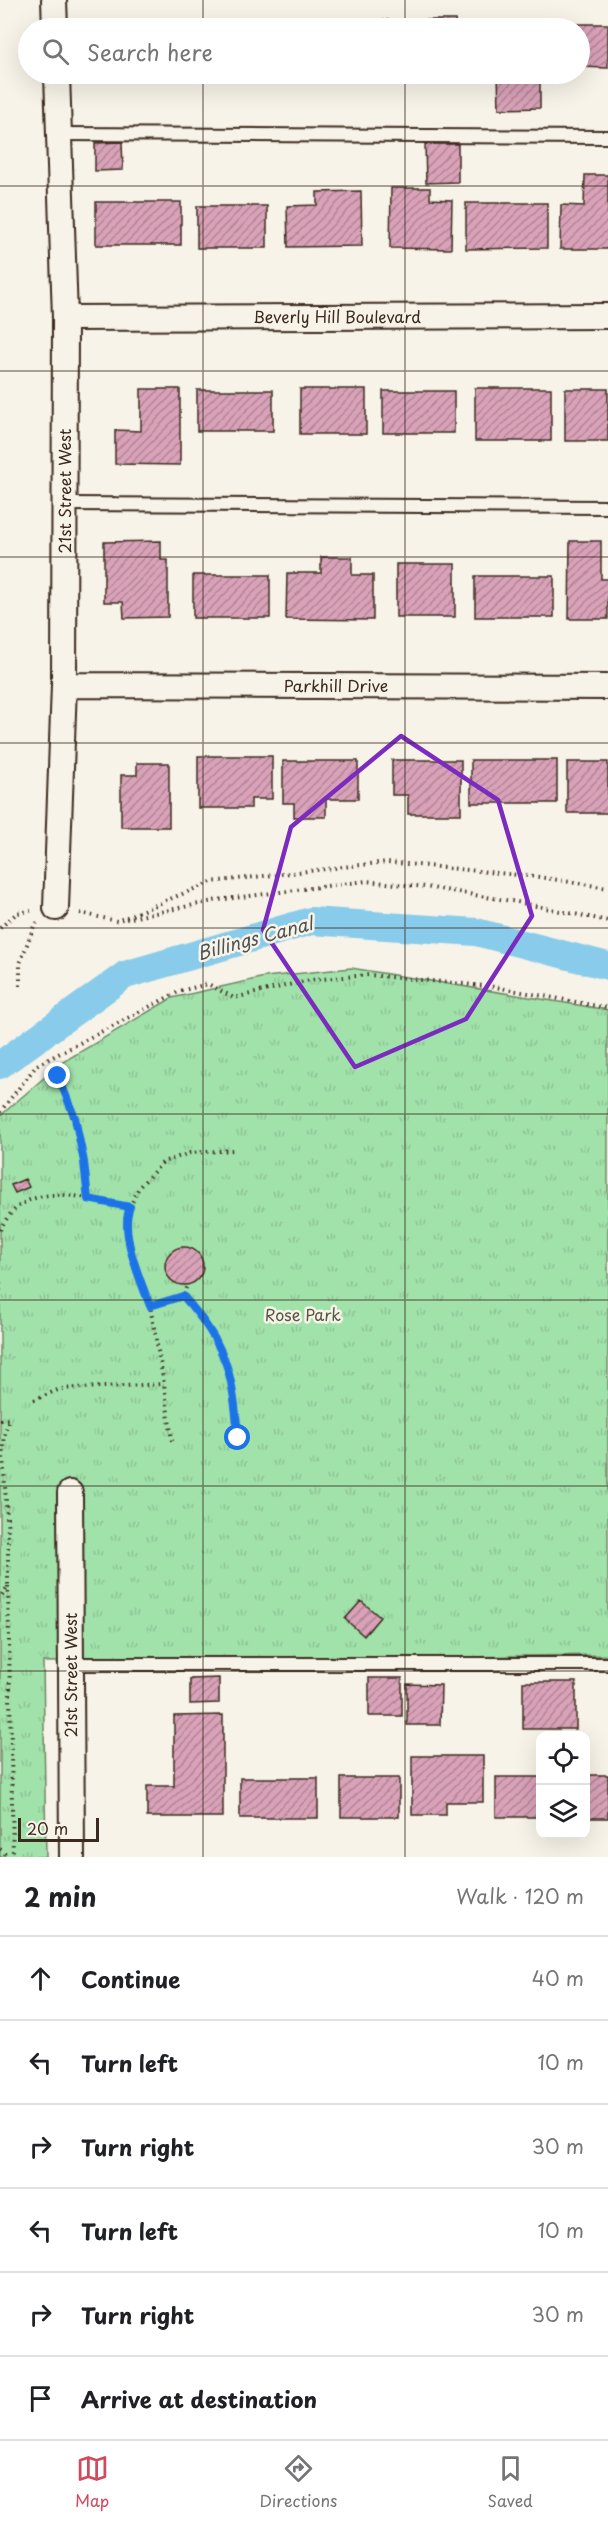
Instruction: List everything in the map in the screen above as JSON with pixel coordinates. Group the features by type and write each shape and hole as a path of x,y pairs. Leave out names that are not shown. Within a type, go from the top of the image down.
{"street":[{"path":"54,0 55,18"},
{"name":"21st Street West","path":"56,908 64,685 65,504 65,318 57,84"},
{"name":"Beverly Hill Boulevard","path":"65,318 608,316"},
{"name":"Parkhill Drive","path":"64,685 608,687"},
{"name":"21st Street West","path":"70,1493 72,1857"}],"lane":[{"path":"59,134 608,137"},
{"path":"65,504 608,507"},
{"path":"71,1664 608,1664"}],"path":[{"path":"117,921 211,882 387,862 539,877 608,888"},
{"path":"0,928 17,913 56,908 117,921 218,900 366,881 426,886 608,921"},
{"path":"20,986 20,963 34,926 56,908"},
{"path":"0,1112 37,1065 180,991 208,984 234,998 310,980 369,975 495,987 608,1008"},
{"path":"58,1076 75,1118 84,1162 88,1199"},
{"path":"172,1442 150,1306 132,1254 126,1216 139,1187 163,1162 190,1153 233,1150"},
{"path":"0,1230 7,1215 29,1199 53,1194 130,1207"},
{"path":"0,1283 0,1294"},
{"path":"183,1296 186,1285"},
{"path":"150,1306 183,1296"},
{"path":"183,1296 204,1319 227,1364 235,1394 238,1438"},
{"path":"34,1400 60,1389 164,1384"},
{"path":"0,1420 9,1419 5,1432 3,1456 8,1533 14,1857"},
{"path":"0,1598 8,1586"},
{"path":"0,1849 8,1857"}],"highlighted area":[{"path":"401,736 498,800 532,916 466,1019 355,1067 263,930 291,827"}],"green space":[{"name":"Rose Park","path":"351,968 608,1010 608,1655 43,1662 46,1857 0,1857 0,1116 61,1063 172,998 265,977"}],"building":[{"path":"590,24 608,24 608,68 590,67"},
{"path":"498,84 540,84 540,108 499,109"},
{"path":"122,142 123,170 95,171 95,143"},
{"path":"425,144 458,144 458,182 426,183"},
{"path":"585,175 608,175 608,249 560,249 561,205 584,206"},
{"path":"391,188 430,188 430,199 452,200 451,249 390,248"},
{"path":"361,191 362,246 288,247 287,206 317,205 317,192"},
{"path":"96,202 181,202 181,245 96,245"},
{"path":"466,203 547,203 547,248 466,249"},
{"path":"197,206 267,206 267,248 197,248"},
{"path":"475,388 551,388 551,441 475,441"},
{"path":"141,389 180,389 180,465 115,464 115,430 141,431"},
{"path":"300,389 366,389 366,434 300,434"},
{"path":"565,389 608,389 608,441 565,441"},
{"path":"197,390 273,390 273,431 197,431"},
{"path":"383,391 454,391 454,433 383,433"},
{"path":"161,541 161,560 168,560 168,617 124,618 123,602 104,602 104,542"},
{"path":"570,541 601,541 601,579 608,579 608,619 569,619"},
{"path":"321,557 352,557 352,575 373,575 373,620 286,619 287,573 321,573"},
{"path":"396,564 455,564 455,617 396,617"},
{"path":"193,575 270,575 270,618 193,618"},
{"path":"475,576 554,576 554,617 475,617"},
{"path":"198,756 272,756 272,799 251,799 251,808 198,808"},
{"path":"392,760 461,760 461,814 408,814 408,795 392,795"},
{"path":"471,760 557,760 557,803 471,803"},
{"path":"283,761 358,761 358,799 326,799 326,817 294,817 294,803 283,803"},
{"path":"567,762 608,762 608,813 567,813"},
{"path":"137,763 169,763 169,827 121,827 121,775 137,775"},
{"path":"25,1179 29,1187 15,1193 11,1185"},
{"path":"184,1247 197,1253 203,1266 197,1279 184,1285 171,1279 165,1266 171,1253"},
{"path":"361,1601 380,1617 364,1636 345,1619"},
{"path":"219,1678 219,1703 190,1704 190,1679"},
{"path":"369,1678 402,1678 402,1716 369,1716"},
{"path":"523,1682 576,1682 576,1729 523,1729"},
{"path":"407,1684 441,1685 440,1725 407,1725"},
{"path":"223,1715 223,1817 147,1817 147,1786 174,1786 174,1716"},
{"path":"412,1756 483,1756 483,1802 446,1802 446,1815 412,1815"},
{"path":"590,1775 608,1775 608,1818 590,1818"},
{"path":"496,1777 536,1777 536,1817 496,1817"},
{"path":"240,1778 318,1778 318,1818 240,1818"},
{"path":"341,1778 399,1778 399,1817 341,1817"}],"waterway":[{"name":"Billings Canal","path":"0,1065 125,975 311,921 476,932 608,966"}],"route":[{"path":"58,1076 75,1118 84,1162 88,1199 130,1207 126,1216 132,1254 150,1306 183,1296 204,1319 227,1364 235,1394 238,1438"}]}
